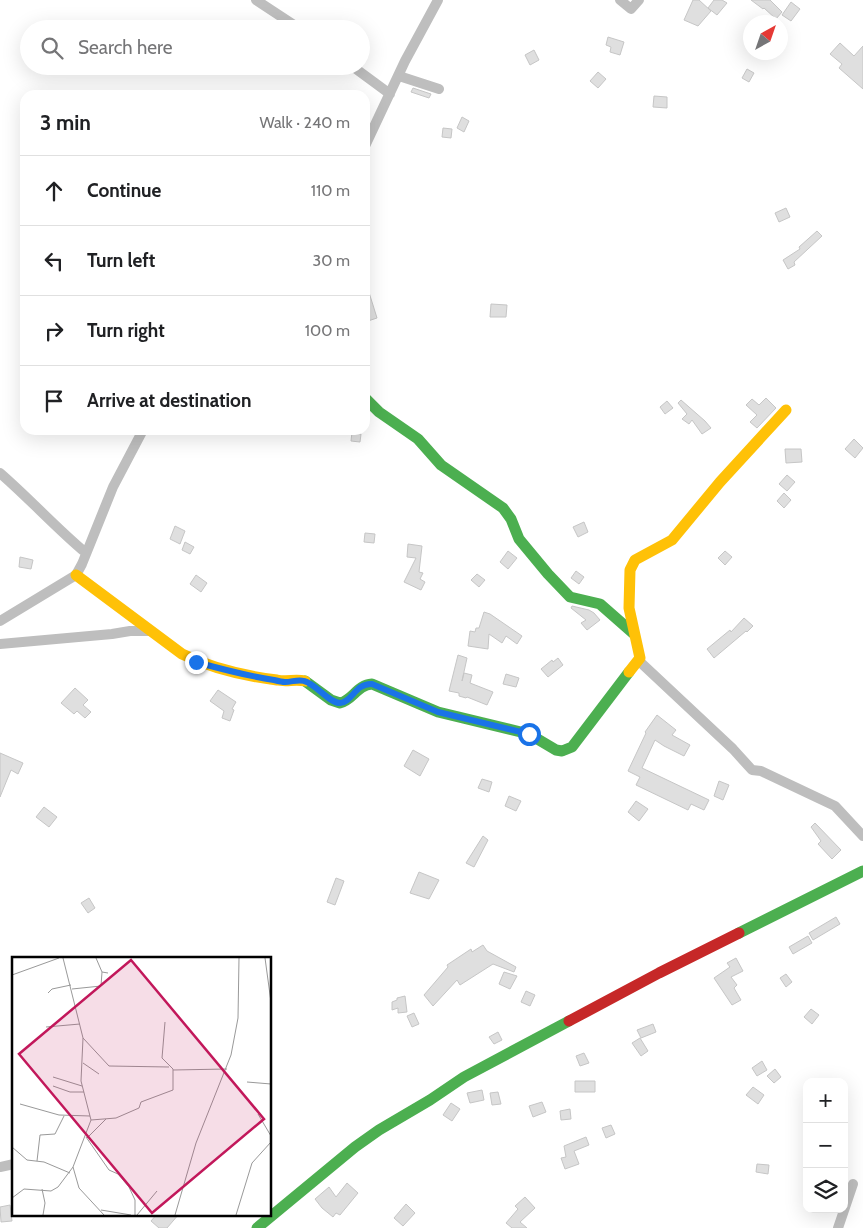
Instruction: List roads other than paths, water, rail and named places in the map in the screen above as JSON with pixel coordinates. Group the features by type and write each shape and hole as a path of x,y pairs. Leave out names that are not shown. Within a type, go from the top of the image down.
{"street":[{"path":"256,0 286,20"},
{"path":"370,136 398,76 438,0"},
{"path":"620,0 631,8 639,0"},
{"path":"364,75 390,94"},
{"path":"398,76 439,89"},
{"path":"370,403 379,412 418,439 441,465 503,508 511,519 519,539 548,574 570,596 600,604 633,633"},
{"path":"76,575 182,654 196,662 285,682 306,681 334,701 340,703 345,701 360,686 372,684 438,712 529,734 550,748 562,751 572,746 639,661 640,655 633,633 629,608 630,570 632,565 642,555 672,540 720,482 786,410"},
{"path":"0,621 76,575 113,488 140,435"},
{"path":"0,473 86,553"},
{"path":"0,644 130,631 151,631"},
{"path":"639,661 733,749 752,770 761,771 835,806 863,836"},
{"path":"258,1228 355,1147 464,1077 659,973 863,871"},
{"path":"838,1228 853,1184"}]}
